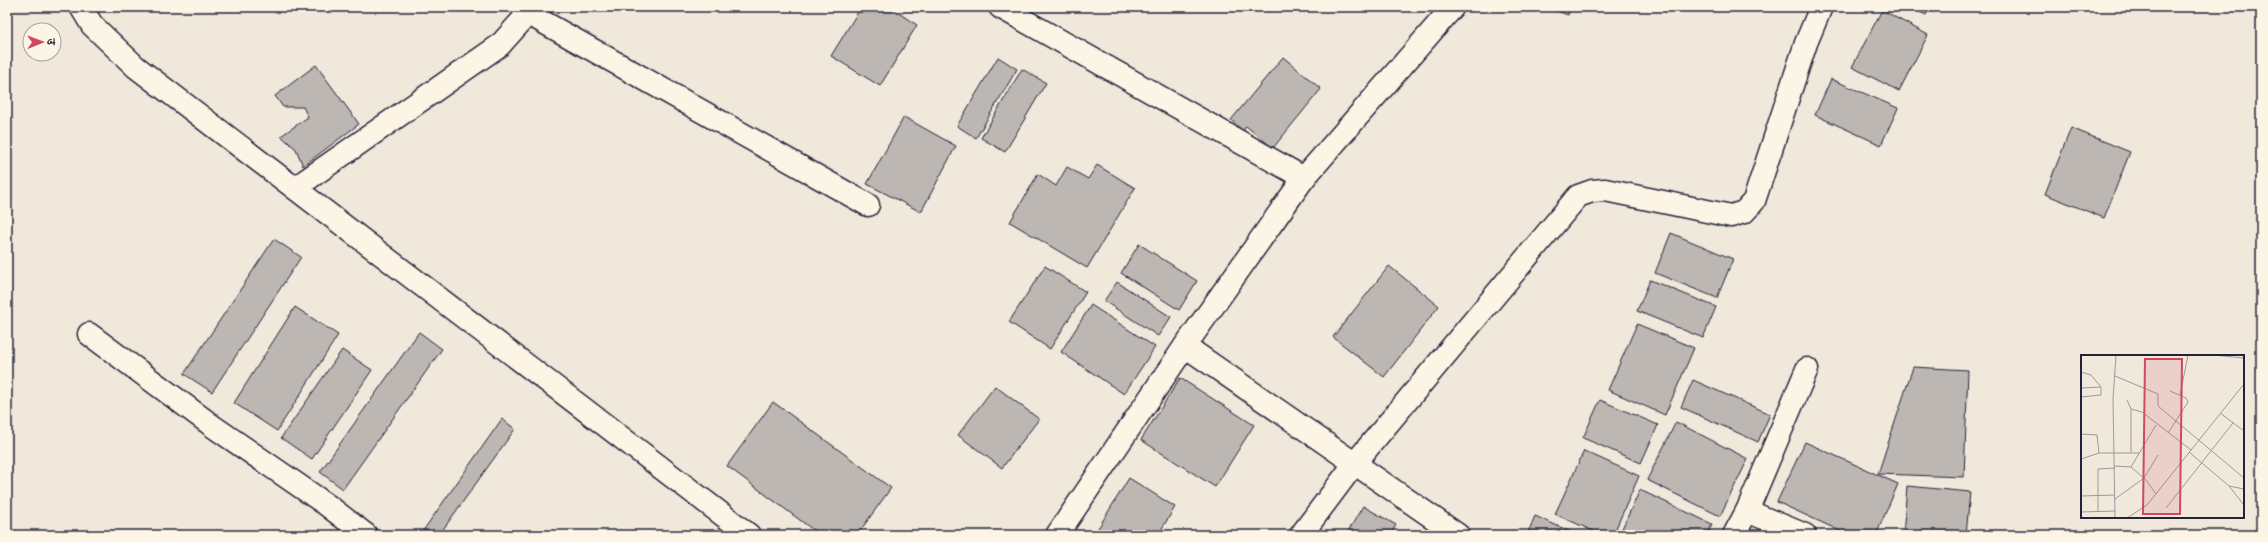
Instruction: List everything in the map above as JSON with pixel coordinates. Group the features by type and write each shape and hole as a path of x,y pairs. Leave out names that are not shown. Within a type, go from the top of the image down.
{"street":[{"path":"81,7 92,25 136,67 749,535"},
{"path":"1000,7 1304,178"},
{"path":"1057,535 1185,346 1304,178 1453,7"},
{"path":"1301,535 1354,463 1578,196 1592,191 1605,190 1731,216 1744,212 1754,201 1806,43 1821,7"},
{"path":"295,188 500,45 529,9 868,205"},
{"path":"89,334 214,427 327,505 366,535"},
{"path":"1185,346 1458,535"},
{"path":"1734,535 1747,511 1807,369"},
{"path":"1747,511 1805,535"}],"building":[{"path":"861,7 889,7 917,25 880,86 831,56"},
{"path":"1546,7 1571,7 1568,15"},
{"path":"1909,7 1930,7 1926,15"},
{"path":"1882,10 1928,35 1899,91 1852,67"},
{"path":"998,57 1017,69 976,138 957,126"},
{"path":"1283,57 1321,89 1273,148 1246,126 1243,131 1231,120"},
{"path":"2261,57 2261,117 2260,117"},
{"path":"316,65 359,124 303,166 296,149 281,136 308,117 303,107 283,107 275,96"},
{"path":"1022,69 1046,83 1005,152 981,138"},
{"path":"1831,79 1898,108 1881,145 1815,115"},
{"path":"904,117 956,146 921,212 867,184"},
{"path":"2071,128 2130,152 2104,218 2045,194"},
{"path":"1097,165 1135,188 1087,268 1010,222 1038,174 1056,186 1067,167 1088,179"},
{"path":"1671,233 1733,259 1717,298 1655,273"},
{"path":"274,239 301,257 212,392 184,374"},
{"path":"1139,244 1197,281 1179,310 1121,273"},
{"path":"1045,266 1086,292 1050,349 1009,322"},
{"path":"1389,266 1439,306 1384,377 1333,337"},
{"path":"1650,280 1716,307 1703,338 1637,311"},
{"path":"1117,282 1171,317 1158,336 1104,301"},
{"path":"1091,305 1155,347 1124,394 1061,352"},
{"path":"295,307 338,335 277,431 234,403"},
{"path":"1637,324 1694,348 1665,415 1608,390"},
{"path":"419,332 442,349 343,489 320,472"},
{"path":"342,350 372,370 312,459 281,438"},
{"path":"1913,367 1968,370 1964,477 1878,474"},
{"path":"1180,378 1254,425 1215,487 1141,440"},
{"path":"1693,380 1770,414 1758,442 1681,407"},
{"path":"995,386 1039,419 1002,468 958,435"},
{"path":"1600,400 1658,425 1641,463 1583,438"},
{"path":"773,402 891,488 857,535 820,535 727,466"},
{"path":"502,419 515,429 439,535 420,535"},
{"path":"1676,422 1748,459 1720,516 1647,480"},
{"path":"1805,442 1898,484 1876,535 1849,535 1777,502"},
{"path":"1584,451 1639,476 1613,535 1602,535 1555,514"},
{"path":"1129,478 1175,507 1158,535 1094,535"},
{"path":"1907,486 1970,492 1966,535 1903,535"},
{"path":"1640,490 1712,524 1707,535 1619,535"},
{"path":"1363,506 1396,525 1390,535 1346,535"},
{"path":"1535,516 1578,535 1527,535"}]}
